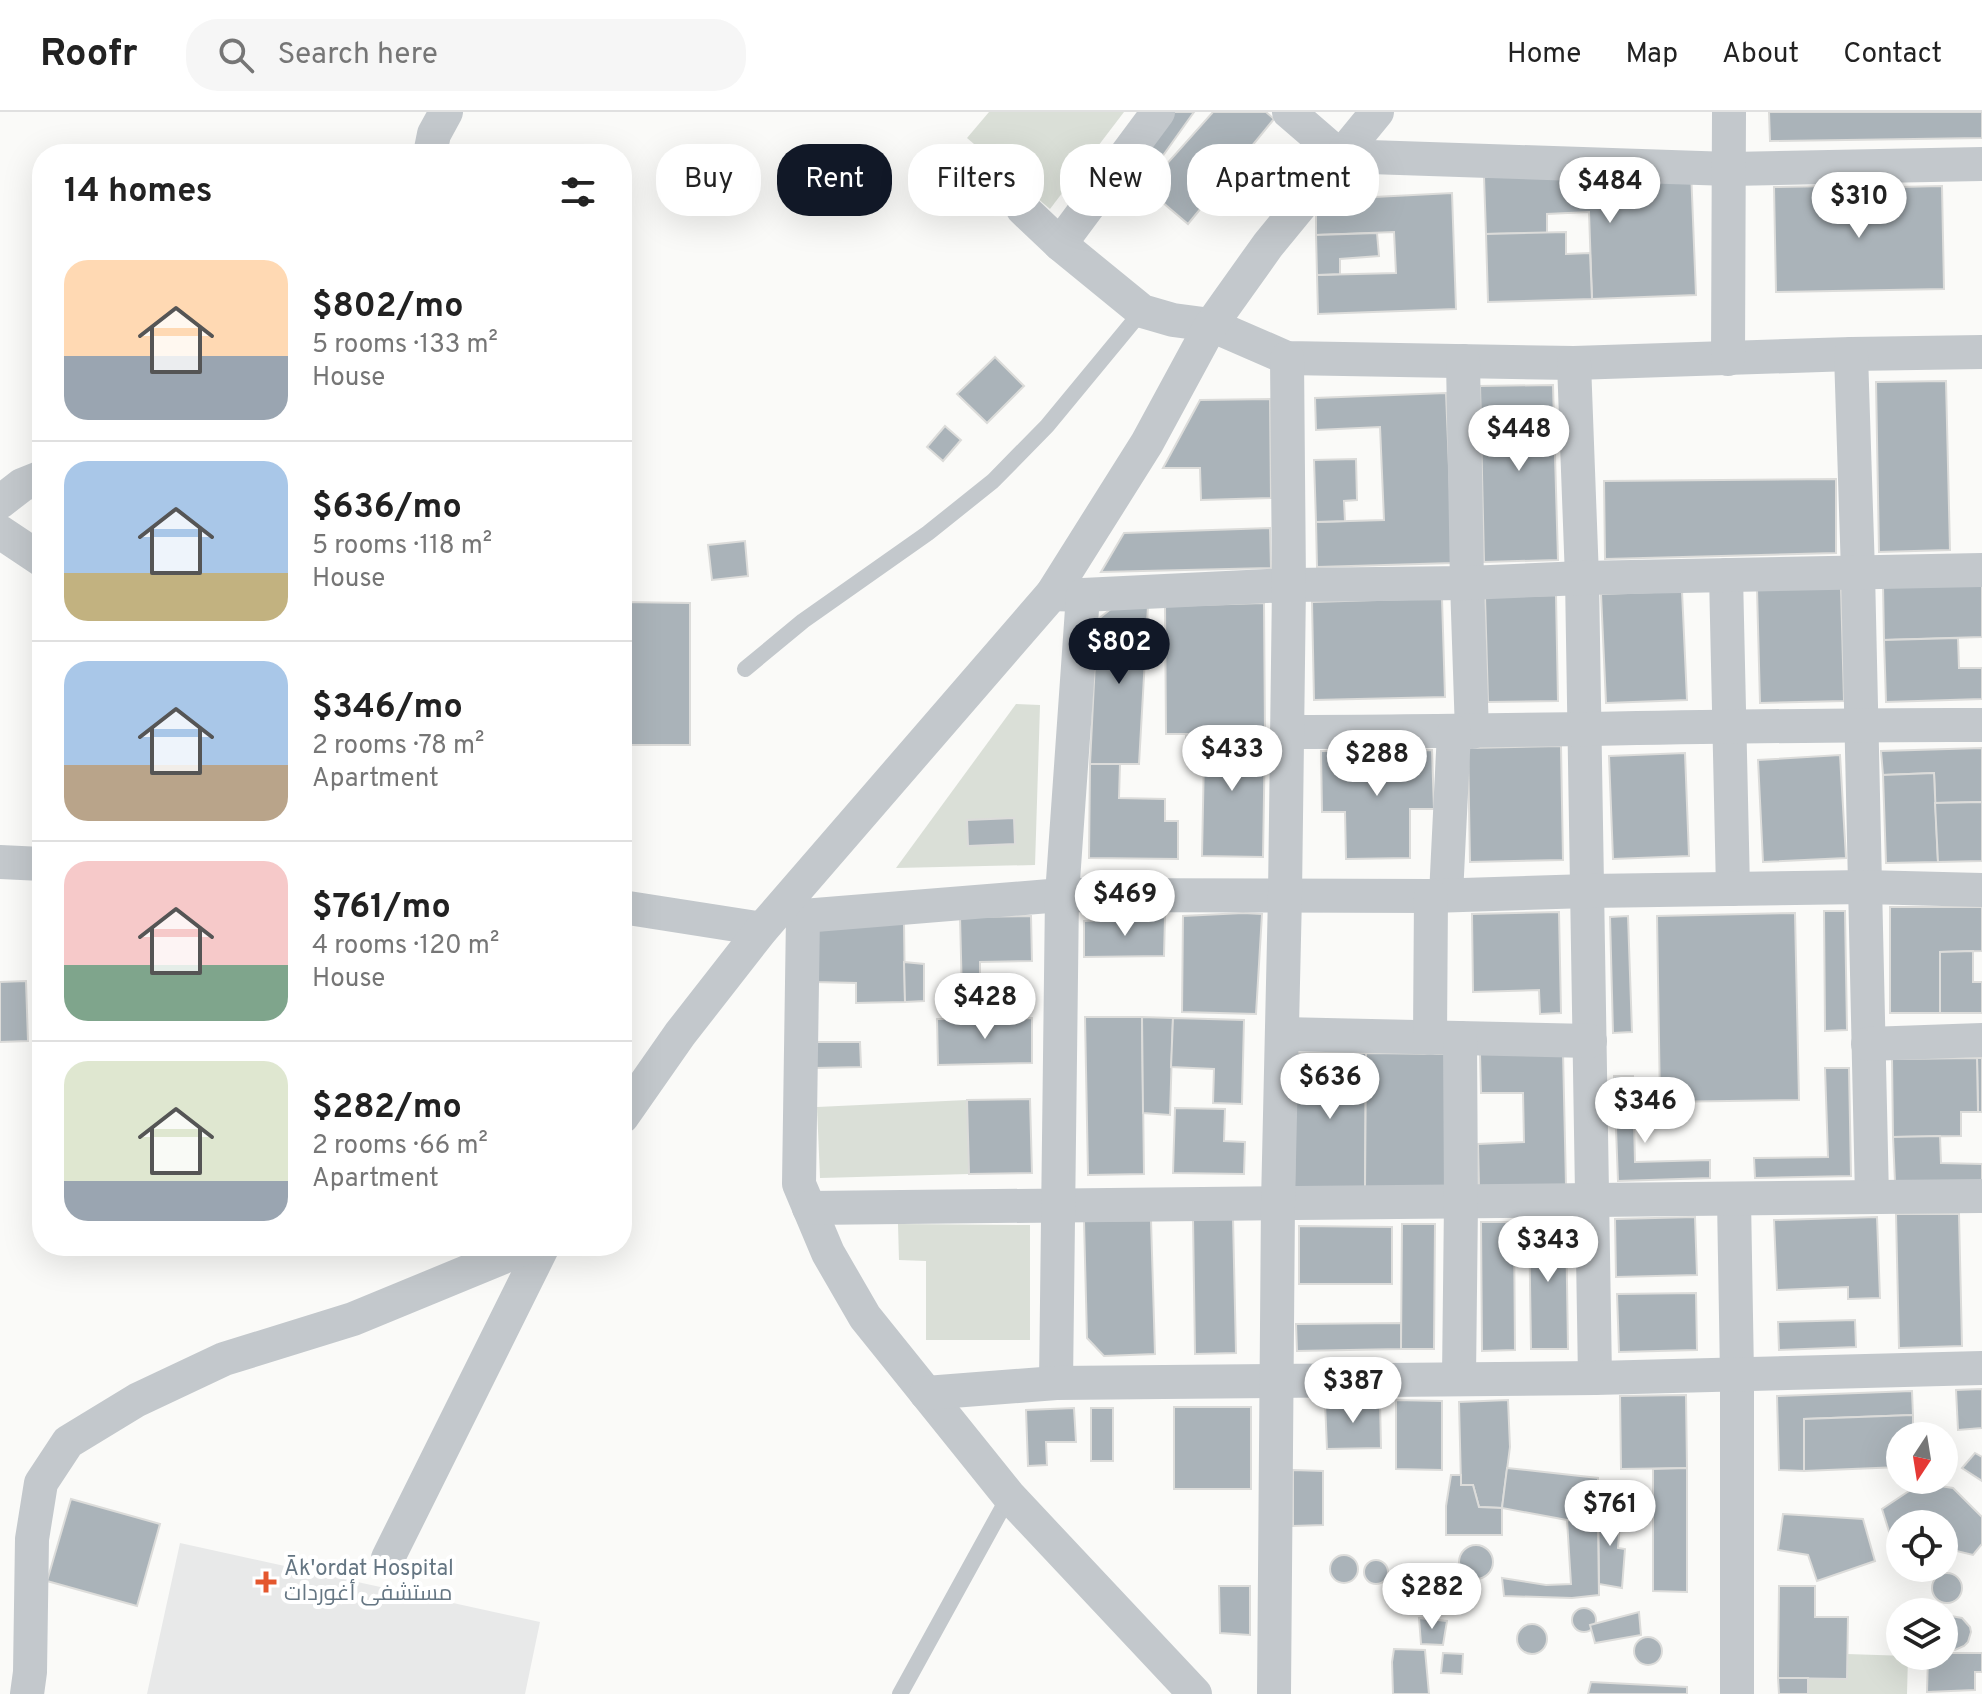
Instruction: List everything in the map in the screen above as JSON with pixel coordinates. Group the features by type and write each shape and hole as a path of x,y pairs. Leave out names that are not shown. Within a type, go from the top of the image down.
{"street":[{"path":"432,144 446,112"},
{"path":"1060,244 1158,112"},
{"path":"1289,112 1326,144"},
{"path":"1350,144 1377,112"},
{"path":"1728,359 1729,112"},
{"path":"1379,157 1730,169 1982,164"},
{"path":"1030,216 1142,311 1173,320 1211,325 1287,358 1574,363 1982,352"},
{"path":"632,1103 680,1034 762,929 796,907 1068,595 1211,325 1291,216"},
{"path":"1851,354 1872,1197"},
{"path":"1274,1694 1278,1203 1289,585 1287,358"},
{"path":"1459,1378 1461,1202 1445,1038 1439,896 1463,732 1467,583 1463,361"},
{"path":"1574,363 1582,578 1595,1378"},
{"path":"0,502 32,481"},
{"path":"0,532 32,553"},
{"path":"1068,595 1289,585 1982,570"},
{"path":"1726,575 1733,889"},
{"path":"1056,1383 1068,595"},
{"path":"1287,732 1982,725"},
{"path":"796,907 1062,895 1439,896 1865,887 1982,890"},
{"path":"796,907 799,1184 828,1253 865,1317 1009,1496 1195,1694"},
{"path":"632,909 762,929"},
{"path":"1282,1034 1590,1041"},
{"path":"1868,1044 1982,1040"},
{"path":"809,1208 1982,1196"},
{"path":"1734,1199 1737,1694"},
{"path":"27,1694 32,1539 41,1483 68,1442 137,1400 224,1359 353,1319 506,1256"},
{"path":"388,1558 538,1256"},
{"path":"926,1393 1056,1383 1595,1378 1982,1368"}],"lane":[{"path":"745,669 803,621 928,533 993,481 1047,426 1142,311"},
{"path":"900,1694 1009,1496"}],"shaded area":[{"path":"989,112 1124,112 1100,144 1060,144 1060,196 1050,209 1044,204 1044,144 974,144 967,138"},
{"path":"1016,704 1040,705 1035,865 896,868"},
{"path":"967,1100 969,1174 820,1178 817,1107"},
{"path":"898,1224 1030,1225 1030,1340 926,1340 926,1261 899,1260"},
{"name":"Āk'ordat Hospital مستشفى أغوردات","path":"180,1543 540,1622 525,1694 147,1694"},
{"path":"1847,1654 1886,1655 1886,1670 1908,1670 1907,1694 1808,1694 1808,1678 1847,1679"}],"building":[{"path":"1174,112 1194,112 1171,144 1150,144"},
{"path":"1213,112 1266,112 1274,119 1254,144 1187,144 1187,216 1195,216 1188,224 1171,210 1171,159"},
{"path":"1769,112 1982,112 1982,138 1770,141"},
{"path":"1691,170 1696,295 1592,299 1589,212 1547,214 1547,233 1486,234 1484,177"},
{"path":"1832,186 1833,208 1855,207 1855,188 1942,186 1944,289 1776,292 1774,187"},
{"path":"1452,193 1456,309 1318,314 1317,275 1396,273 1394,232 1316,235 1316,216 1379,216 1379,197"},
{"path":"1566,232 1566,254 1590,253 1592,299 1488,302 1486,234"},
{"path":"1377,233 1379,256 1340,259 1340,274 1317,275 1316,235"},
{"path":"995,357 1024,386 987,423 957,394"},
{"path":"1946,381 1950,550 1879,552 1876,382"},
{"path":"1553,385 1558,560 1484,562 1480,386"},
{"path":"1446,393 1453,563 1317,567 1316,522 1384,520 1380,427 1316,430 1315,398"},
{"path":"1270,399 1271,498 1201,500 1200,468 1163,468 1200,400"},
{"path":"945,426 961,440 943,461 927,447"},
{"path":"1356,459 1357,500 1344,501 1345,521 1316,522 1314,460"},
{"path":"1836,479 1836,553 1605,559 1604,481"},
{"path":"1270,528 1271,568 1101,572 1124,533"},
{"path":"745,541 748,576 712,580 708,545"},
{"path":"1982,583 1982,637 1884,640 1883,585"},
{"path":"1841,587 1844,701 1760,703 1757,589"},
{"path":"1682,591 1687,700 1606,703 1601,594"},
{"path":"1556,595 1558,701 1488,702 1485,597"},
{"path":"1442,598 1445,697 1314,700 1312,602"},
{"path":"632,602 690,603 690,745 632,745"},
{"path":"1264,603 1265,734 1166,734 1165,606"},
{"path":"1148,606 1139,764 1090,764 1097,620 1112,608"},
{"path":"1958,638 1959,668 1982,668 1982,699 1886,702 1884,640"},
{"path":"1186,734 1265,734 1263,857 1202,856 1204,756 1186,757"},
{"path":"1561,746 1563,860 1470,862 1468,748"},
{"path":"1982,748 1982,802 1935,803 1934,773 1883,775 1881,751"},
{"path":"1432,750 1434,809 1410,809 1410,858 1346,859 1345,812 1322,812 1321,751"},
{"path":"1685,753 1689,856 1613,859 1609,756"},
{"path":"1840,755 1846,858 1763,862 1758,760"},
{"path":"1090,764 1120,764 1119,798 1165,799 1165,821 1178,821 1178,859 1089,858"},
{"path":"1934,773 1938,862 1886,863 1883,775"},
{"path":"1982,802 1982,861 1938,862 1935,803"},
{"path":"1014,818 1015,844 968,846 967,820"},
{"path":"1890,907 1982,907 1982,951 1940,952 1940,1013 1890,1013"},
{"path":"1824,911 1845,911 1847,1030 1825,1031"},
{"path":"1559,912 1561,1013 1540,1014 1539,990 1473,992 1472,914"},
{"path":"1795,913 1799,1100 1660,1102 1657,916"},
{"path":"1262,914 1256,1014 1182,1012 1183,916"},
{"path":"1031,916 1032,961 980,962 980,995 962,996 960,917"},
{"path":"1628,916 1632,1032 1613,1033 1610,917"},
{"path":"1165,917 1164,956 1084,957 1084,921"},
{"path":"904,921 905,1002 856,1003 856,983 814,982 813,922"},
{"path":"1973,951 1973,982 1982,982 1982,1013 1940,1013 1940,952"},
{"path":"904,962 924,964 924,1001 905,1002"},
{"path":"26,981 28,1041 0,1042 0,982"},
{"path":"1085,1017 1142,1017 1144,1174 1088,1175"},
{"path":"1142,1017 1173,1018 1170,1115 1143,1113"},
{"path":"1032,1018 1032,1063 938,1065 937,1019"},
{"path":"1173,1018 1244,1020 1242,1104 1213,1103 1214,1069 1171,1067"},
{"path":"814,1042 860,1042 861,1067 815,1068"},
{"path":"1563,1052 1566,1186 1479,1187 1478,1144 1524,1142 1523,1093 1481,1093 1480,1054"},
{"path":"1296,1053 1366,1053 1365,1188 1294,1189"},
{"path":"1366,1053 1446,1054 1446,1187 1365,1188"},
{"path":"1977,1058 1982,1058 1982,1112 1978,1112"},
{"path":"1977,1058 1978,1112 1961,1112 1961,1136 1893,1137 1892,1059"},
{"path":"1825,1068 1849,1068 1851,1176 1755,1178 1754,1158 1828,1157"},
{"path":"1614,1076 1633,1076 1635,1162 1710,1160 1710,1178 1618,1181"},
{"path":"1030,1099 1032,1173 969,1174 967,1100"},
{"path":"1175,1108 1225,1109 1224,1141 1245,1142 1244,1174 1173,1173"},
{"path":"1940,1136 1941,1163 1982,1164 1982,1181 1895,1182 1893,1137"},
{"path":"1896,1214 1959,1214 1962,1346 1899,1348"},
{"path":"1695,1217 1697,1275 1616,1277 1615,1219"},
{"path":"1877,1217 1880,1298 1848,1299 1848,1287 1777,1290 1774,1220"},
{"path":"1233,1218 1236,1353 1195,1354 1193,1219"},
{"path":"1529,1218 1566,1218 1568,1349 1531,1349"},
{"path":"1151,1220 1155,1354 1104,1356 1087,1338 1084,1221"},
{"path":"1481,1222 1514,1222 1515,1350 1482,1351"},
{"path":"1402,1224 1435,1224 1434,1349 1401,1349"},
{"path":"1299,1226 1392,1227 1392,1284 1299,1284"},
{"path":"1696,1293 1697,1350 1619,1352 1617,1294"},
{"path":"1855,1320 1856,1347 1779,1350 1778,1322"},
{"path":"1401,1323 1401,1349 1297,1351 1296,1324"},
{"path":"1982,1389 1982,1428 1958,1430 1956,1390"},
{"path":"1912,1391 1913,1415 1804,1419 1804,1471 1779,1470 1777,1396"},
{"path":"1686,1395 1687,1468 1621,1469 1620,1396"},
{"path":"1396,1400 1442,1401 1442,1470 1396,1469"},
{"path":"1508,1400 1510,1447 1502,1508 1479,1507 1473,1485 1461,1485 1459,1402"},
{"path":"1380,1401 1381,1448 1327,1449 1325,1402"},
{"path":"1174,1407 1251,1407 1251,1489 1174,1489"},
{"path":"1074,1408 1076,1442 1046,1442 1047,1465 1028,1466 1026,1410"},
{"path":"1091,1408 1113,1408 1113,1461 1091,1461"},
{"path":"1913,1415 1913,1422 1886,1422 1886,1468 1804,1471 1804,1419"},
{"path":"1975,1453 1982,1457 1982,1481 1962,1468"},
{"path":"1507,1468 1598,1478 1598,1522 1567,1520 1502,1508"},
{"path":"1687,1468 1687,1592 1653,1591 1653,1469"},
{"path":"1293,1470 1323,1471 1323,1525 1293,1526"},
{"path":"1451,1475 1461,1475 1461,1485 1473,1485 1479,1507 1502,1508 1502,1535 1446,1535 1446,1506"},
{"path":"1958,1493 1982,1517 1982,1544 1973,1555 1958,1551 1958,1510 1886,1510 1886,1522 1882,1509 1904,1494"},
{"path":"71,1499 160,1524 137,1606 47,1581"},
{"path":"1598,1506 1621,1508 1618,1548 1625,1549 1622,1588 1599,1584"},
{"path":"1783,1514 1863,1519 1875,1561 1817,1581 1808,1555 1778,1550"},
{"path":"1567,1520 1598,1522 1599,1595 1572,1598 1504,1596 1502,1578 1546,1585 1571,1584"},
{"path":"1476,1545 1488,1550 1493,1562 1488,1574 1476,1579 1464,1574 1459,1562 1464,1550"},
{"path":"1344,1555 1354,1559 1358,1569 1354,1579 1344,1583 1334,1579 1330,1569 1334,1559"},
{"path":"1376,1560 1387,1567 1388,1572 1381,1583 1376,1584 1365,1577 1364,1572 1371,1561"},
{"path":"1958,1577 1961,1582 1958,1599 1935,1598 1933,1594 1933,1582 1958,1582"},
{"path":"1219,1586 1250,1586 1250,1635 1220,1633"},
{"path":"1779,1586 1815,1586 1815,1617 1848,1617 1847,1679 1778,1678"},
{"path":"1584,1608 1595,1615 1596,1620 1589,1631 1584,1632 1573,1625 1572,1620 1579,1609"},
{"path":"1639,1612 1641,1635 1595,1643 1590,1625"},
{"path":"1958,1617 1970,1627 1968,1642 1958,1649"},
{"path":"1419,1618 1447,1621 1443,1645 1421,1644"},
{"path":"1532,1624 1543,1628 1547,1639 1543,1650 1532,1654 1521,1650 1517,1639 1521,1628"},
{"path":"1648,1637 1658,1641 1662,1651 1658,1661 1648,1665 1638,1661 1634,1651 1638,1641"},
{"path":"1394,1649 1425,1650 1429,1694 1393,1694"},
{"path":"1443,1653 1463,1654 1462,1674 1441,1673"},
{"path":"1958,1653 1982,1653 1982,1672 1975,1672 1975,1690 1927,1692 1928,1670 1958,1670"},
{"path":"1778,1678 1808,1678 1808,1694 1779,1694"},
{"path":"1591,1682 1687,1687 1687,1694 1588,1694"}],"place":[{"name":"Āk'ordat Hospital مستشفى أغوردات","path":"266,1582"}]}
